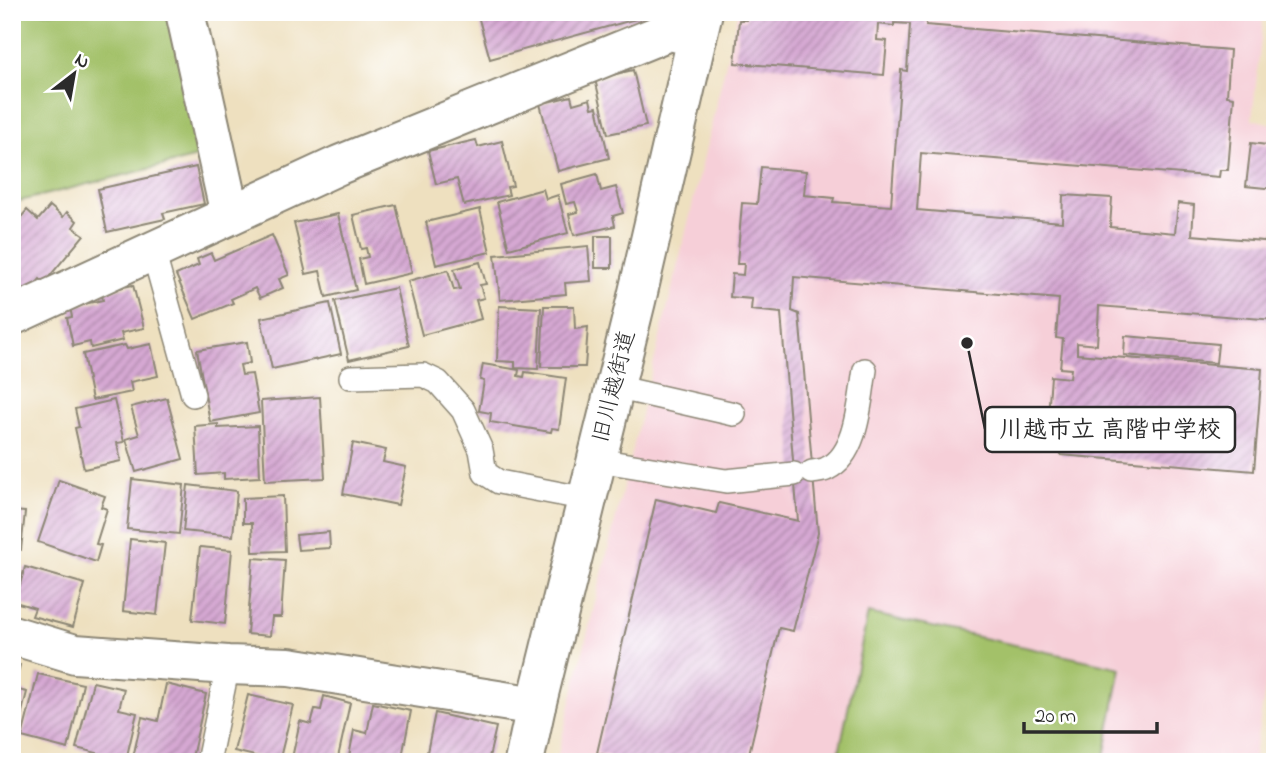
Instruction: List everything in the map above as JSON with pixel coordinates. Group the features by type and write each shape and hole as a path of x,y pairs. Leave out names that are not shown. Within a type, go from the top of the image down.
{"street":[{"path":"186,12 230,215"},
{"path":"12,316 339,165 669,32 700,25"},
{"name":"旧川越街道","path":"524,762 700,25"},
{"path":"12,635 75,654 289,667 536,706"}],"lane":[{"path":"153,251 193,395"},
{"path":"597,460 726,481 828,468 843,457 851,441 866,370"},
{"path":"351,377 423,375 438,382 463,410 481,450 485,473 499,482 587,499"},
{"path":"615,387 734,414"},
{"path":"208,762 228,665"}],"shaded area":[{"path":"738,12 1264,12 1252,119 1275,125 1275,630 1253,762 556,762"}],"green space":[{"path":"12,12 172,12 201,156 12,203"},
{"path":"868,613 1121,668 1103,762 837,762"}],"building":[{"path":"477,12 657,12 658,13 490,59"},
{"path":"747,12 927,12 926,25 1230,50 1227,96 1234,97 1228,170 1220,170 1219,177 921,153 917,210 1062,222 1063,195 1112,198 1110,227 1175,233 1178,203 1194,205 1192,235 1275,242 1275,320 1099,306 1097,345 1077,343 1077,354 1262,369 1254,471 1061,455 1064,431 1047,429 1051,376 1070,378 1071,369 1060,368 1063,339 1056,338 1059,299 794,277 792,311 799,314 818,533 793,631 779,628 747,762 631,762 597,753 656,499 716,513 719,503 798,521 781,313 751,310 752,299 730,297 732,274 743,275 744,264 737,264 742,203 757,204 761,167 806,171 804,195 834,198 833,202 891,206 901,70 907,71 910,24 878,24 877,40 887,41 884,75 735,63 739,20 746,20"},
{"path":"1021,12 1047,12 1046,17"},
{"path":"633,70 646,126 608,134 595,79"},
{"path":"571,96 573,104 590,99 592,108 597,107 609,158 558,171 540,104"},
{"path":"476,140 478,147 502,141 513,186 507,187 509,195 464,205 457,179 436,184 428,151"},
{"path":"1251,143 1275,146 1275,189 1246,186"},
{"path":"196,167 204,204 163,213 165,219 107,232 98,189"},
{"path":"597,174 601,191 616,187 623,213 613,216 615,226 574,235 569,214 578,212 575,202 566,204 561,184"},
{"path":"543,189 546,199 558,195 568,233 509,249 497,202"},
{"path":"396,205 412,273 364,284 359,259 368,257 366,248 361,249 353,215"},
{"path":"50,206 63,217 67,212 77,221 73,227 84,235 44,283 40,279 28,293 23,290 18,295 12,290 12,228 27,210 38,220"},
{"path":"480,209 490,252 436,265 426,222"},
{"path":"338,214 356,290 326,297 320,271 306,274 294,223"},
{"path":"272,235 289,275 279,279 283,288 260,298 255,288 231,299 233,303 195,319 176,275 199,265 197,259 211,253 214,260"},
{"path":"595,236 612,236 612,268 595,268"},
{"path":"588,246 591,281 565,283 566,294 500,300 495,255"},
{"path":"480,262 486,284 480,285 484,298 476,300 481,319 422,335 408,281 448,270 454,290 460,289 454,269"},
{"path":"133,285 144,328 121,333 123,340 91,348 90,342 73,346 67,318 72,317 70,307 103,300 101,292"},
{"path":"396,288 409,346 349,360 335,301"},
{"path":"330,303 341,354 272,369 261,318"},
{"path":"499,306 541,308 538,369 515,368 515,362 497,361"},
{"path":"544,306 574,306 575,329 588,327 585,367 541,367"},
{"path":"1125,336 1218,344 1216,363 1124,355"},
{"path":"247,342 250,363 240,365 242,375 252,374 259,413 210,422 197,350"},
{"path":"151,344 158,376 130,382 132,392 92,400 83,354 125,345 127,349"},
{"path":"483,364 519,370 518,376 524,377 525,372 566,378 559,429 552,428 551,432 490,422 491,413 479,411 484,381 480,380"},
{"path":"320,397 325,478 265,481 261,401"},
{"path":"167,398 183,459 136,472 126,439 139,435 131,407"},
{"path":"114,400 124,442 117,443 121,461 84,469 75,428 79,427 75,409"},
{"path":"218,424 218,428 258,426 260,477 224,479 224,473 198,475 195,426"},
{"path":"353,443 386,450 383,462 406,467 398,505 343,494"},
{"path":"132,479 184,485 179,534 127,529"},
{"path":"59,480 105,496 101,507 107,509 96,544 101,545 96,562 38,542"},
{"path":"188,485 237,491 233,536 183,531"},
{"path":"283,496 285,551 253,552 252,523 243,523 243,498"},
{"path":"12,511 25,512 21,550 12,549"},
{"path":"329,532 330,548 298,550 296,535"},
{"path":"130,539 165,543 157,615 123,611"},
{"path":"200,547 232,550 225,624 192,620"},
{"path":"253,558 285,560 281,617 272,617 270,636 247,634"},
{"path":"25,567 85,584 73,627 32,616 35,608 15,602"},
{"path":"12,663 20,665 14,689 27,692 17,732 12,731"},
{"path":"38,674 83,684 68,749 22,737"},
{"path":"93,682 124,689 119,709 137,713 126,760 76,748"},
{"path":"166,684 206,694 191,762 132,762 142,717 158,721"},
{"path":"248,695 293,705 279,762 234,751"},
{"path":"324,696 350,703 337,762 309,762 292,758 300,721 311,724 315,709 321,710"},
{"path":"373,703 411,711 401,762 348,762 354,730 367,733"},
{"path":"435,713 496,727 488,762 425,762"}],"place":[{"name":"川越市立 高階中学校","path":"967,343"}]}
